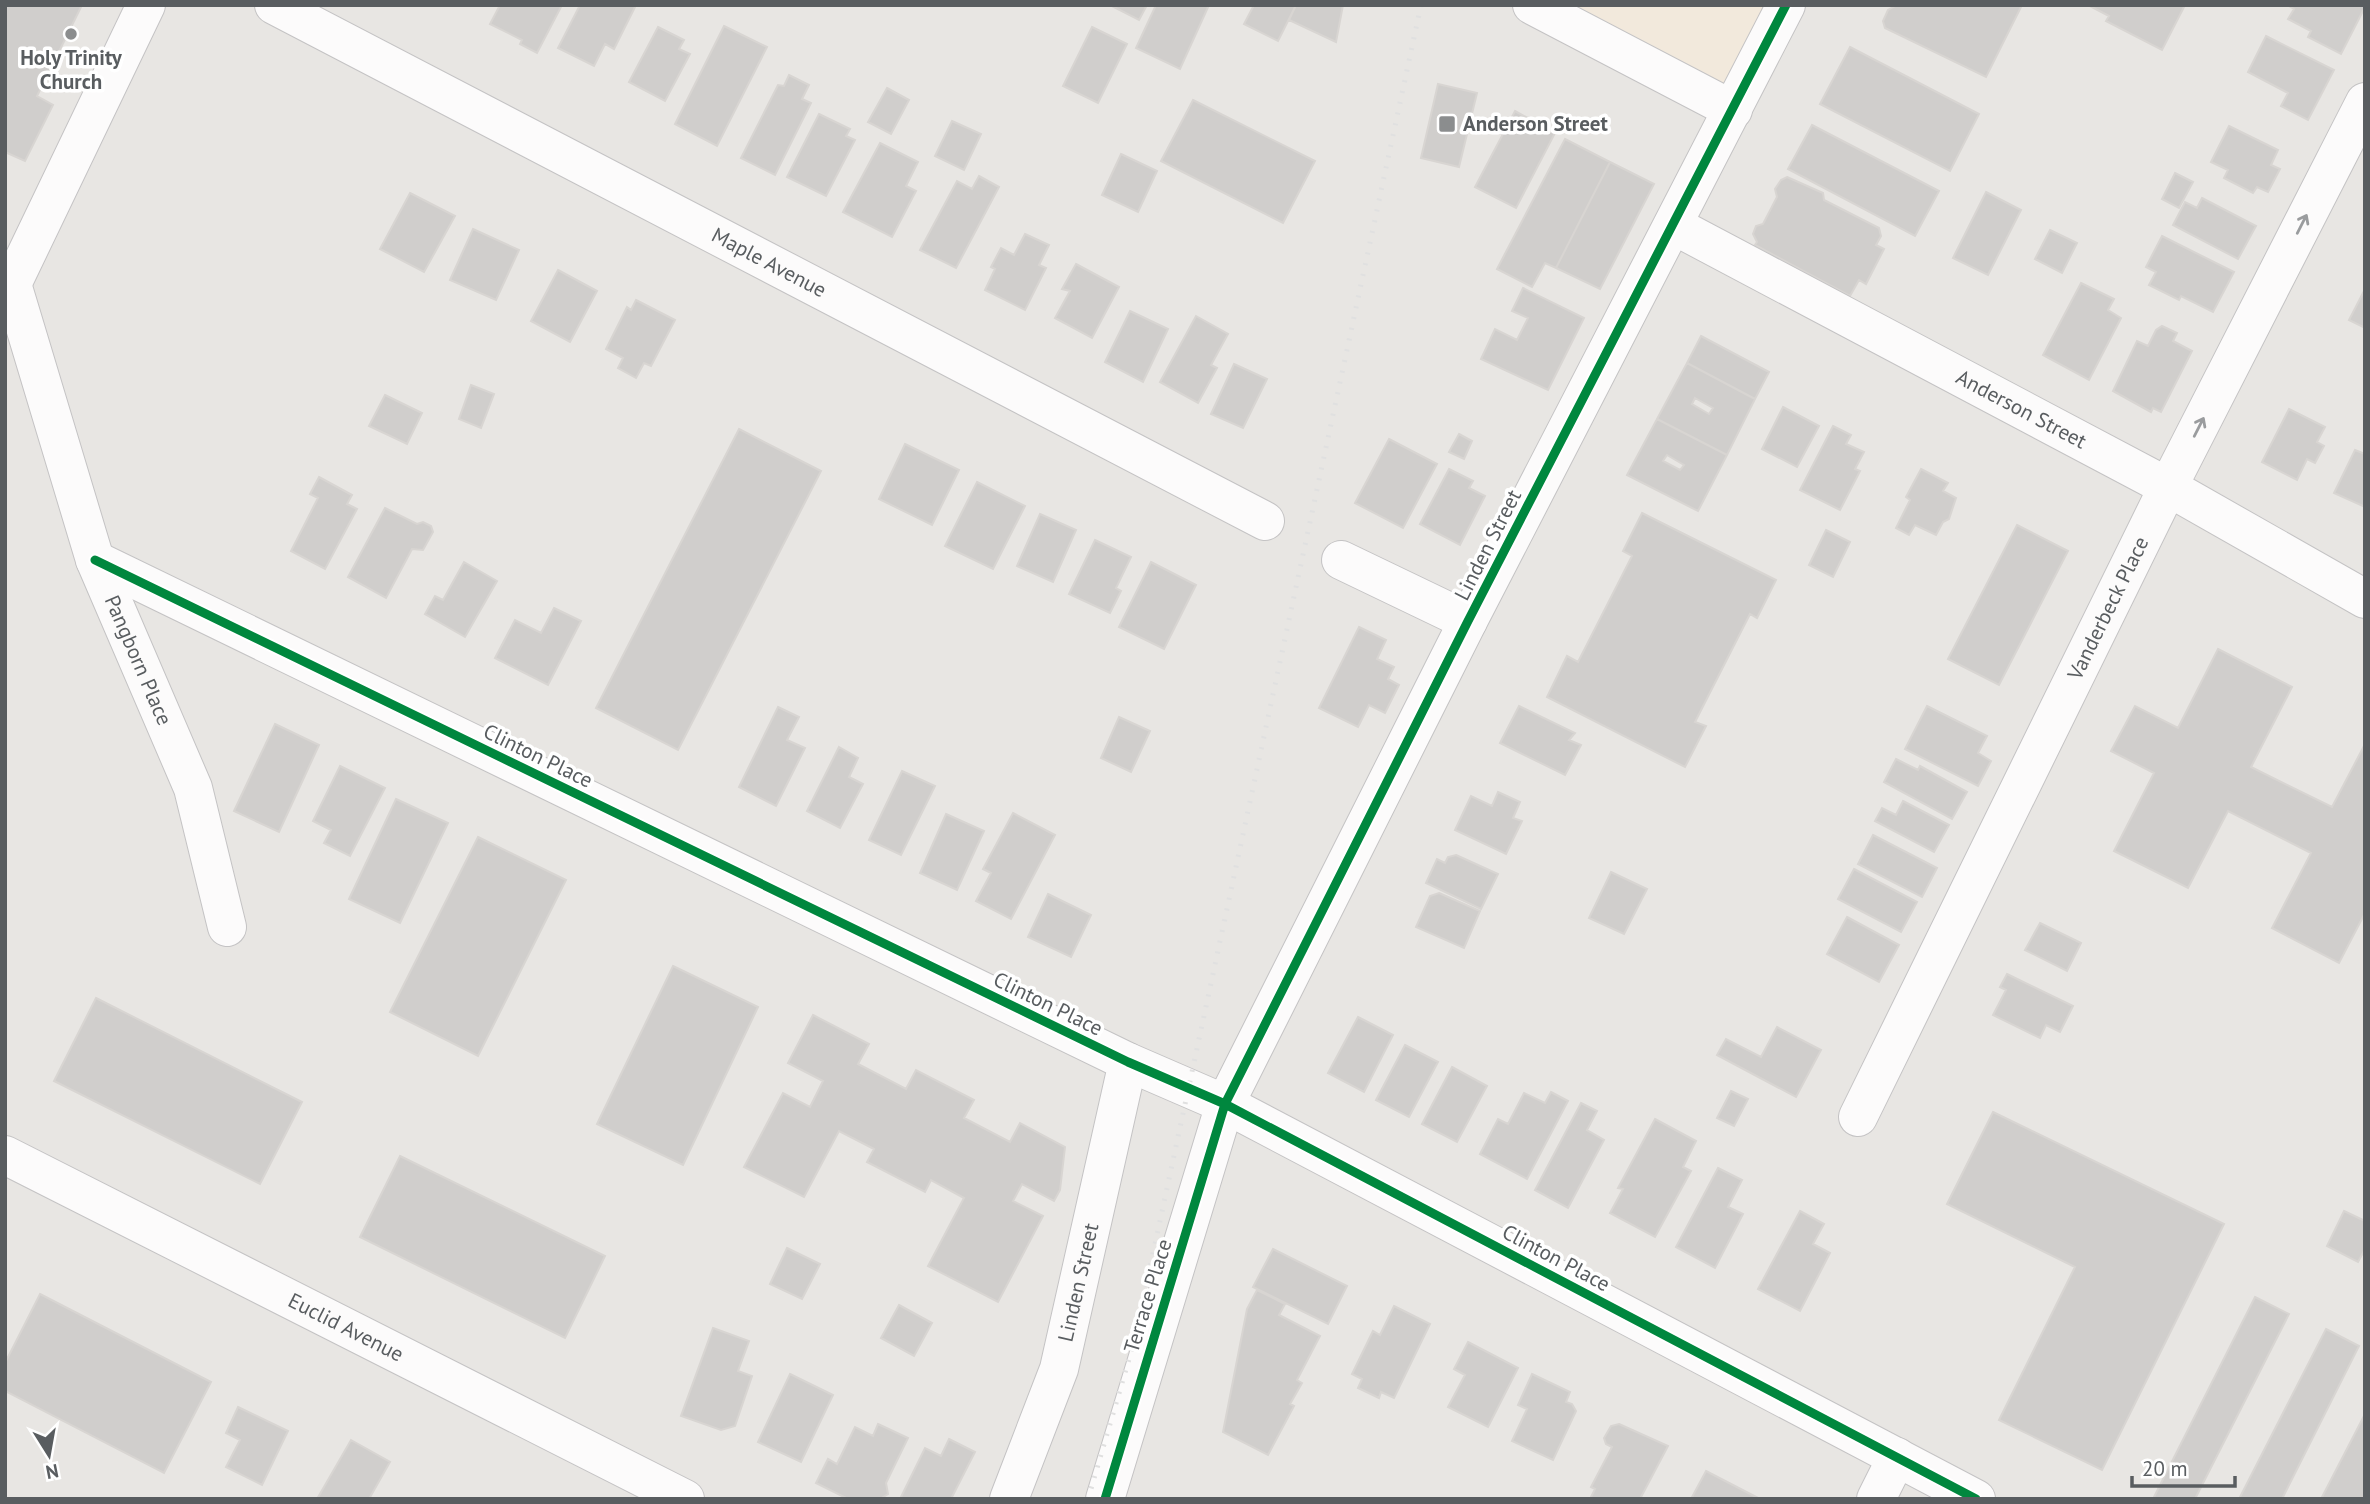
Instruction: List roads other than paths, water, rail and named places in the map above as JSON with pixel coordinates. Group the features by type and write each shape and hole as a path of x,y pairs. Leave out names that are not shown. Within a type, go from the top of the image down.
{"street":[{"path":"9,280 146,5"},
{"name":"Maple Avenue","path":"274,5 1265,522"},
{"path":"1532,5 1733,110"},
{"name":"Linden Street","path":"1225,1104 1468,621 1786,5"},
{"name":"Vanderbeck Place","path":"1858,1117 2168,487 2365,102"},
{"name":"Anderson Street","path":"1674,225 2168,487 2365,599"},
{"name":"Pangborn Place","path":"9,280 95,560 193,788 227,927"},
{"name":"Clinton Place","path":"95,560 1128,1062 1225,1104 1976,1499"},
{"path":"1341,560 1468,621"},
{"name":"Linden Street","path":"1009,1499 1059,1369 1128,1062"},
{"name":"Terrace Place","path":"1105,1499 1225,1104"},
{"name":"Euclid Avenue","path":"5,1155 685,1499"},
{"path":"1876,1499 1897,1457"}],"railway":[{"path":"1088,1499 1134,1342 1421,5"}],"place":[{"name":"Holy Trinity Church","path":"71,34"},
{"name":"Anderson Street","path":"1447,124"}]}
